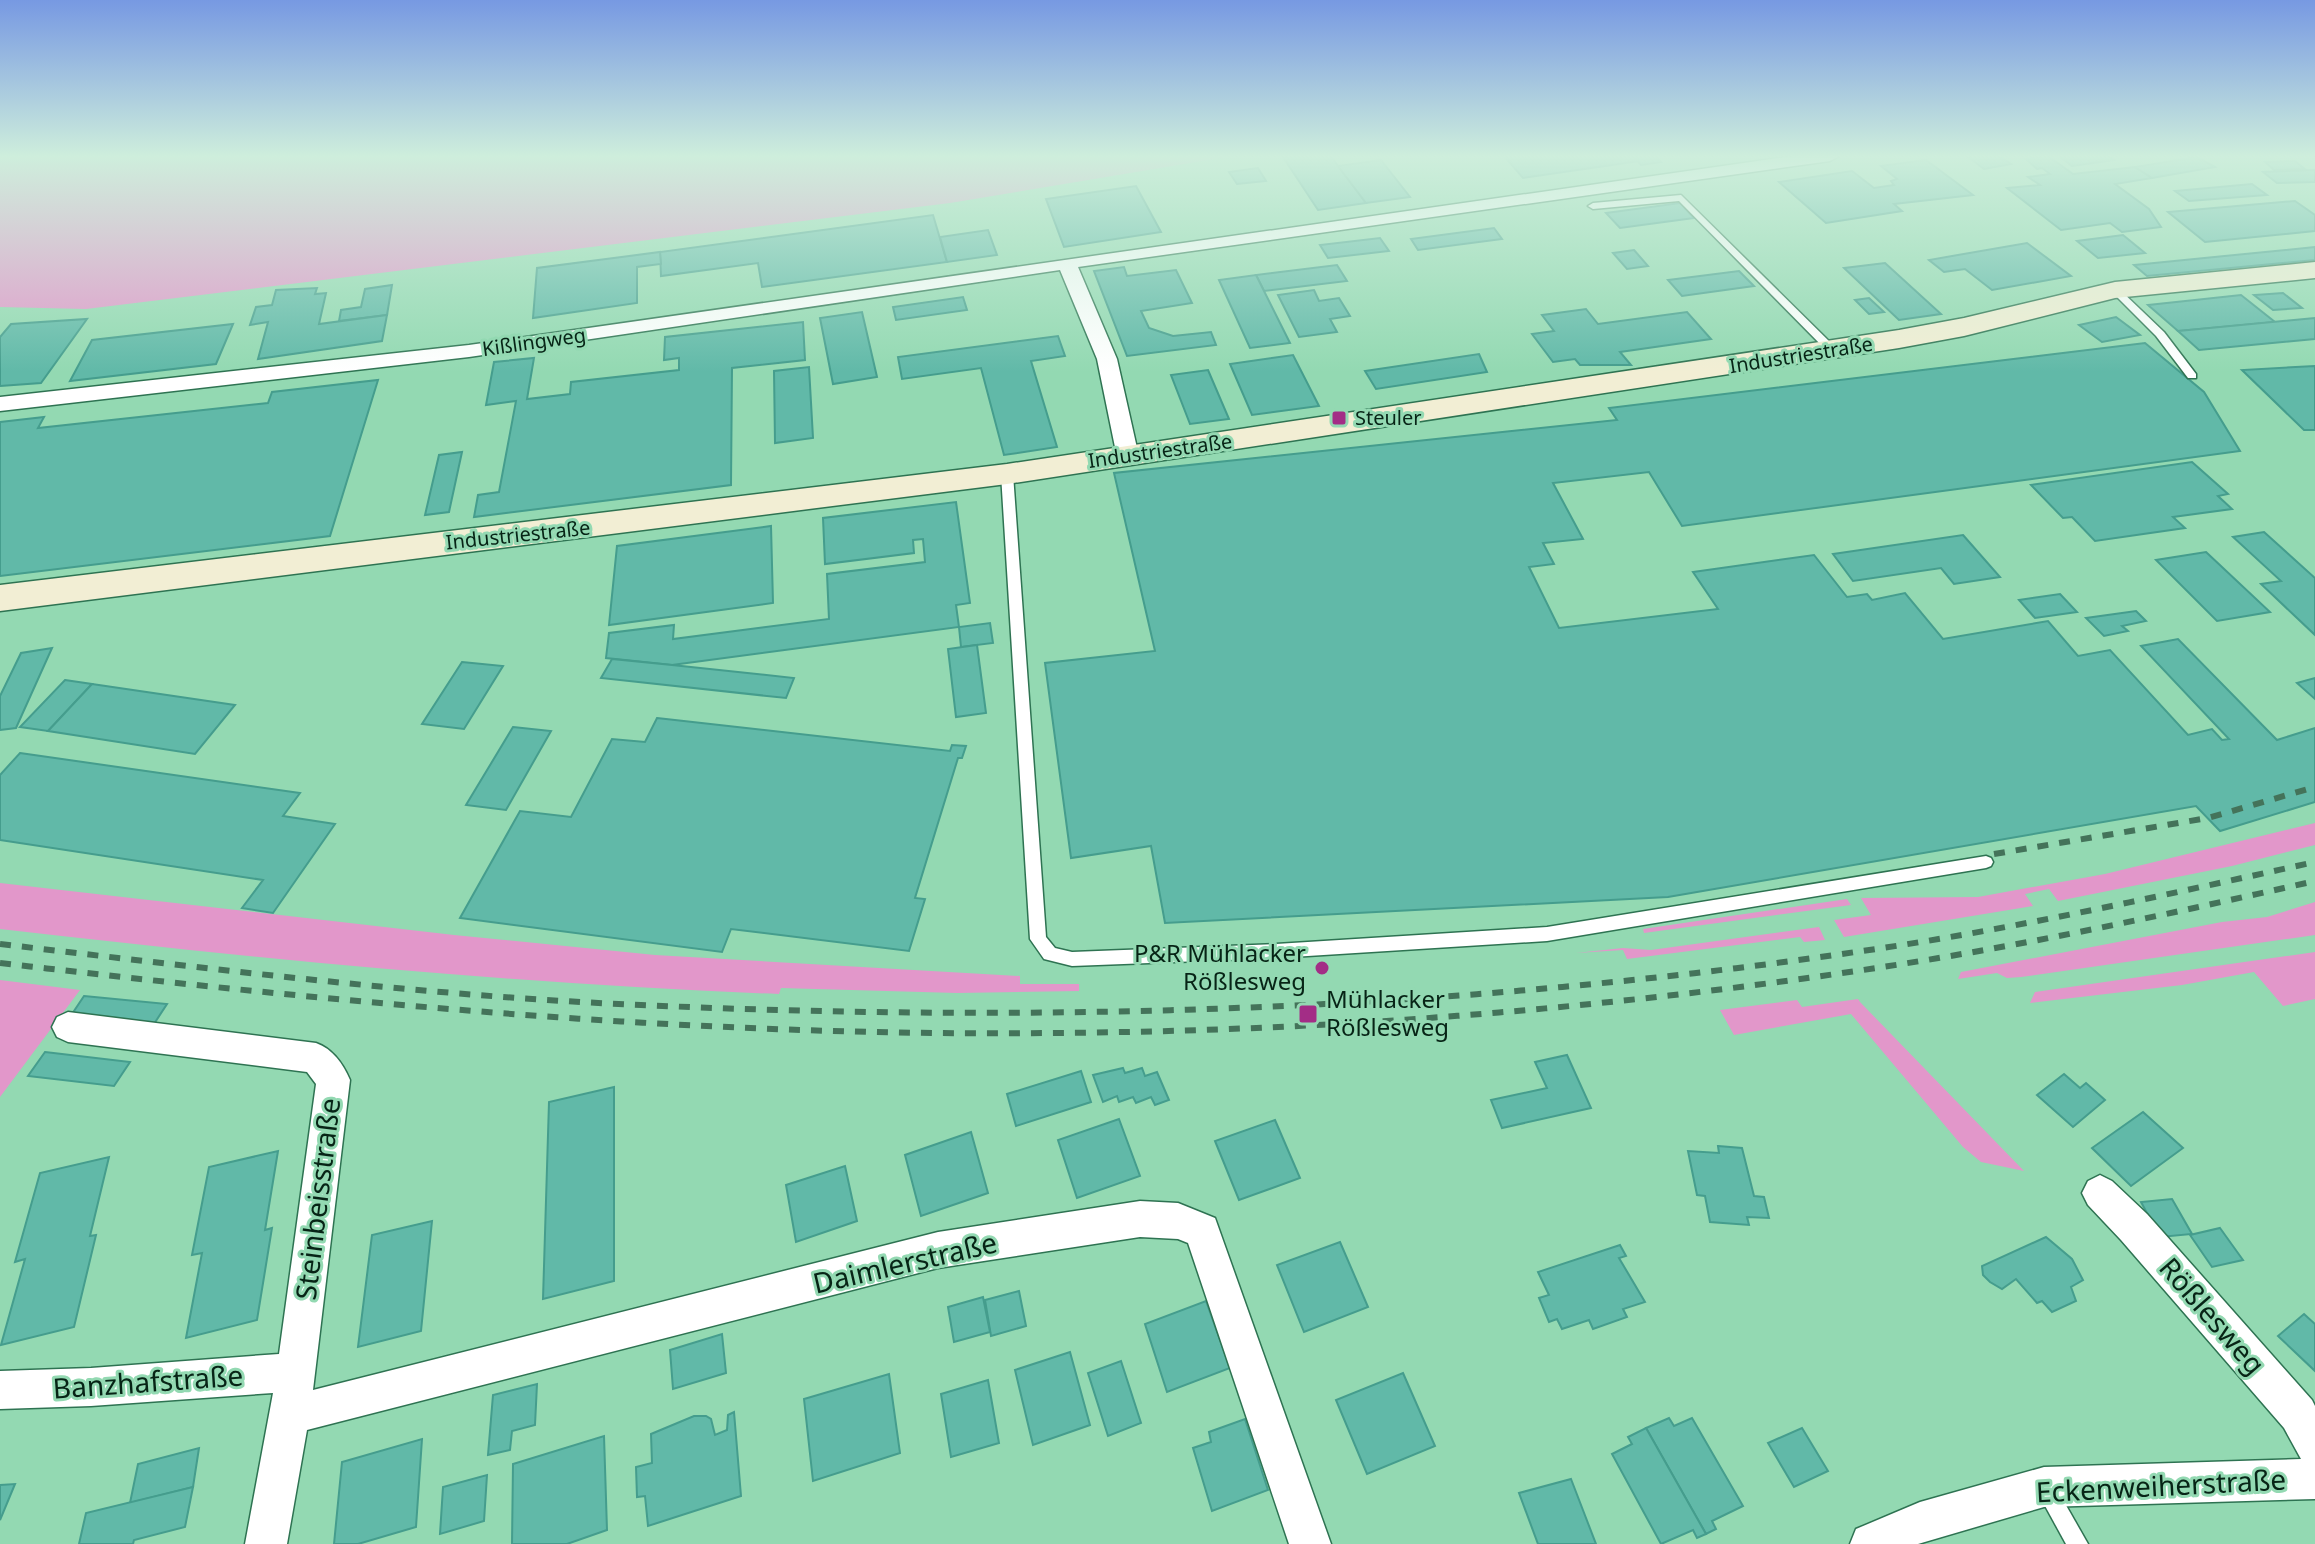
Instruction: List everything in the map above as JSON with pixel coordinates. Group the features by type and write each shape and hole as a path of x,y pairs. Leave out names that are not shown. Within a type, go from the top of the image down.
{"street":[{"name":"Kißlingweg","path":"0,404 469,351 1316,228"},
{"path":"1067,263 1107,359 1128,457"},
{"name":"Industriestraße","path":"0,598 335,555 650,520 1128,457 1832,350 1964,327 2115,290 2315,270"},
{"name":"Steinbeisstraße","path":"68,1027 316,1058 333,1080 290,1415 266,1544"},
{"name":"Rößlesweg","path":"2100,1193 2134,1227 2298,1414 2315,1446"},
{"name":"Daimlerstraße","path":"290,1415 938,1250 1140,1219 1178,1221 1202,1231 1310,1544"},
{"name":"Banzhafstraße","path":"0,1390 91,1387 296,1372"},
{"name":"Eckenweiherstraße","path":"1871,1544 1920,1522 2044,1487 2315,1479"}],"lane":[{"path":"1711,228 1832,350"},
{"path":"2115,290 2160,334 2192,376"},
{"path":"1007,474 1038,939 1050,954 1072,959 1276,951 1547,934 1986,862"},
{"path":"2044,1487 2078,1544"}],"shaded area":[{"path":"0,228 746,228 86,309 0,307"},
{"path":"2315,823 2315,845 2232,866 2058,901 2049,889 2025,894 2033,906 1844,937 1834,920 1871,915 1861,898 1978,897 2105,874"},
{"path":"0,883 655,955 1020,976 1020,984 1079,984 1079,991 957,993 781,988 779,994 681,990 486,977 194,950 0,929"},
{"path":"1847,899 1851,905 1644,933 1643,929"},
{"path":"2315,902 2315,935 2021,977 2007,978 1997,973 1958,979 1961,972 2222,922 2267,917"},
{"path":"1819,927 1825,940 1804,942 1800,937 1627,959 1623,950 1576,953 1623,948 1651,950"},
{"path":"2315,952 2315,999 2283,1006 2254,972 2182,985 2030,1003 2035,992"},
{"path":"0,980 80,990 0,1097"},
{"path":"1858,999 2024,1171 1981,1162 1963,1147 1851,1014 1734,1035 1720,1010 1797,1000 1802,1007"}],"building":[{"path":"837,228 937,228 947,262 762,287 758,263 661,276 660,252"},
{"path":"1057,228 1159,228 1161,232 1064,247"},
{"path":"1494,228 1502,239 1418,250 1411,239"},
{"path":"2117,228 2153,228 2122,232"},
{"path":"2188,228 2315,228 2315,231 2205,242"},
{"path":"988,230 997,255 947,262 940,237"},
{"path":"2123,235 2145,253 2098,258 2077,241"},
{"path":"1380,238 1389,251 1328,258 1320,245"},
{"path":"2027,243 2071,276 1992,290 1965,269 1944,272 1929,260"},
{"path":"2315,247 2315,260 2147,276 2134,265"},
{"path":"1634,250 1648,266 1627,269 1613,253"},
{"path":"660,252 661,264 637,267 637,303 533,318 537,268"},
{"path":"1885,263 1941,314 1899,320 1844,268"},
{"path":"1337,265 1347,281 1264,291 1256,275"},
{"path":"1124,267 1127,276 1176,270 1192,303 1141,311 1149,328 1173,336 1211,332 1216,345 1127,356 1094,271"},
{"path":"1739,271 1754,286 1682,296 1668,280"},
{"path":"1256,275 1290,343 1250,348 1219,280"},
{"path":"392,285 387,315 339,321 341,310 361,307 365,289"},
{"path":"317,288 315,294 326,293 319,324 387,315 382,341 258,359 268,322 250,325 256,307 272,305 276,290"},
{"path":"1314,290 1319,301 1339,298 1350,316 1330,319 1337,332 1299,337 1278,295"},
{"path":"2283,293 2302,308 2273,310 2254,295"},
{"path":"2241,295 2275,322 2178,331 2148,305"},
{"path":"963,297 967,310 896,320 893,307"},
{"path":"1869,298 1884,312 1869,314 1855,300"},
{"path":"1586,309 1598,324 1687,312 1711,339 1620,352 1631,365 1580,365 1575,359 1553,362 1532,334 1554,331 1542,315"},
{"path":"862,312 877,377 833,384 820,318"},
{"path":"2116,317 2140,335 2102,342 2079,325"},
{"path":"2315,318 2315,339 2199,350 2178,331"},
{"path":"87,319 41,383 0,386 0,337 11,324"},
{"path":"803,322 805,360 732,368 731,485 474,517 478,495 499,492 516,401 486,405 494,362 534,358 527,399 570,394 571,382 679,370 679,358 664,360 665,337"},
{"path":"233,324 216,364 70,381 92,340"},
{"path":"1058,336 1065,356 1031,361 1057,447 1004,455 981,368 902,379 898,357"},
{"path":"2145,343 2204,392 2240,451 1682,526 1649,472 1553,483 1583,539 1543,543 1554,564 1529,567 1559,628 1718,609 1693,572 1814,555 1847,597 1867,594 1872,600 1905,593 1943,639 2048,621 2078,656 2110,650 2188,735 2212,729 2222,740 2229,739 2141,646 2178,639 2277,740 2315,728 2315,802 2220,831 2196,806 1668,897 1165,923 1151,846 1071,858 1045,663 1155,651 1114,473 1617,420 1609,408"},
{"path":"1479,354 1487,372 1376,389 1365,371"},
{"path":"1293,355 1319,406 1252,415 1230,364"},
{"path":"2315,366 2315,430 2304,430 2242,370"},
{"path":"809,367 813,438 775,443 774,371"},
{"path":"1208,370 1229,419 1190,424 1171,375"},
{"path":"378,380 330,536 0,576 0,422 44,417 38,428 268,403 272,392"},
{"path":"462,452 449,512 425,515 439,455"},
{"path":"2192,462 2228,494 2218,496 2232,509 2173,517 2185,528 2095,541 2072,517 2063,518 2031,485"},
{"path":"956,502 970,603 956,605 959,627 672,665 606,658 609,633 674,625 673,639 829,619 827,574 925,562 923,539 913,540 914,553 825,564 823,518"},
{"path":"771,526 773,603 609,625 617,546"},
{"path":"2264,532 2315,578 2315,635 2261,584 2281,581 2233,537"},
{"path":"1963,535 2000,577 1954,584 1941,568 1853,581 1833,554"},
{"path":"2206,552 2270,612 2217,621 2156,560"},
{"path":"2060,594 2077,612 2035,618 2019,600"},
{"path":"2136,611 2146,621 2122,626 2128,631 2104,636 2086,618"},
{"path":"990,623 993,643 961,647 959,627"},
{"path":"977,645 986,713 956,717 948,649"},
{"path":"52,648 16,728 0,730 0,696 21,653"},
{"path":"612,659 794,678 786,698 601,678"},
{"path":"462,662 503,666 464,729 422,724"},
{"path":"2315,678 2315,699 2297,683"},
{"path":"65,680 92,684 48,731 20,727"},
{"path":"92,684 235,705 195,754 48,731"},
{"path":"657,718 950,751 952,745 966,746 962,758 958,758 915,898 925,899 909,951 731,929 722,952 460,918 520,811 571,817 612,739 645,742"},
{"path":"513,727 551,731 506,810 466,805"},
{"path":"20,753 300,793 283,816 335,824 273,913 242,908 263,880 0,840 0,775"},
{"path":"84,996 167,1004 152,1027 68,1020"},
{"path":"45,1052 130,1062 114,1086 28,1076"},
{"path":"1567,1055 1591,1108 1502,1128 1491,1100 1547,1088 1535,1062"},
{"path":"1123,1068 1125,1073 1142,1068 1145,1076 1157,1072 1169,1100 1155,1105 1151,1097 1136,1103 1133,1097 1119,1102 1117,1096 1103,1102 1093,1075"},
{"path":"1081,1071 1091,1102 1016,1126 1007,1094"},
{"path":"2064,1074 2080,1088 2086,1083 2105,1100 2073,1127 2037,1095"},
{"path":"614,1087 614,1281 543,1299 549,1102"},
{"path":"2143,1112 2183,1148 2131,1186 2092,1148"},
{"path":"1119,1119 1140,1176 1077,1198 1058,1140"},
{"path":"1275,1120 1300,1178 1239,1200 1215,1141"},
{"path":"971,1132 988,1193 921,1216 905,1155"},
{"path":"1718,1146 1742,1148 1754,1196 1764,1197 1769,1218 1747,1217 1749,1225 1710,1222 1705,1196 1697,1195 1688,1151 1719,1153"},
{"path":"278,1151 265,1230 272,1228 257,1320 186,1338 202,1253 192,1255 209,1167"},
{"path":"109,1157 90,1236 96,1235 74,1327 1,1345 25,1259 15,1262 40,1173"},
{"path":"845,1166 857,1221 796,1242 786,1185"},
{"path":"2172,1199 2192,1234 2160,1237 2141,1202"},
{"path":"432,1221 421,1331 358,1347 372,1235"},
{"path":"2220,1228 2243,1260 2212,1267 2190,1235"},
{"path":"2046,1237 2072,1259 2083,1280 2071,1287 2076,1301 2052,1312 2042,1301 2037,1303 2016,1279 2002,1289 1990,1282 1983,1275 1982,1266"},
{"path":"1340,1242 1368,1307 1304,1332 1277,1265"},
{"path":"1620,1245 1626,1256 1619,1258 1645,1302 1623,1309 1627,1317 1593,1329 1589,1320 1562,1329 1557,1319 1549,1322 1539,1298 1549,1295 1538,1272"},
{"path":"1019,1291 1026,1326 991,1336 985,1300"},
{"path":"983,1297 990,1332 954,1342 948,1307"},
{"path":"1206,1301 1230,1368 1167,1392 1145,1324"},
{"path":"2304,1314 2315,1324 2315,1371 2278,1336"},
{"path":"722,1334 726,1373 673,1389 670,1350"},
{"path":"1070,1352 1090,1425 1033,1445 1015,1370"},
{"path":"1121,1361 1141,1423 1108,1436 1088,1373"},
{"path":"1403,1373 1435,1446 1367,1474 1336,1400"},
{"path":"889,1374 900,1453 813,1481 804,1399"},
{"path":"988,1380 999,1443 951,1457 941,1394"},
{"path":"537,1384 535,1425 512,1431 510,1450 488,1455 493,1395"},
{"path":"734,1412 741,1496 648,1526 645,1496 637,1497 636,1467 652,1463 651,1434 694,1416 706,1416 711,1419 715,1435 727,1430 728,1415"},
{"path":"1669,1418 1674,1426 1692,1418 1743,1506 1712,1521 1716,1529 1706,1534 1646,1428"},
{"path":"1245,1419 1268,1490 1212,1511 1193,1448 1211,1442 1209,1432"},
{"path":"1646,1428 1706,1534 1697,1538 1693,1530 1661,1544 1612,1454 1632,1444 1628,1437"},
{"path":"1802,1428 1828,1471 1794,1487 1768,1443"},
{"path":"604,1436 607,1530 567,1544 512,1544 513,1464"},
{"path":"422,1439 416,1527 358,1544 334,1544 342,1462"},
{"path":"199,1448 193,1487 130,1503 138,1464"},
{"path":"487,1475 484,1521 440,1534 443,1487"},
{"path":"1571,1479 1596,1544 1538,1544 1519,1493"},
{"path":"15,1484 0,1520 0,1485"},
{"path":"193,1487 185,1527 134,1540 133,1544 79,1544 86,1513"}],"railway":[{"path":"1994,854 2208,818 2315,787"},
{"path":"0,944 240,972 560,1001 799,1011 1115,1012 1431,998 1745,967 2006,927 2315,862"},
{"path":"0,963 393,1004 787,1030 1051,1033 1264,1028 1584,1005 1796,980 2006,946 2315,881"}],"place":[{"name":"Steuler","path":"1339,418"},
{"name":"P&R Mühlacker Rößlesweg","path":"1322,968"},
{"name":"Mühlacker Rößlesweg","path":"1308,1014"}]}
